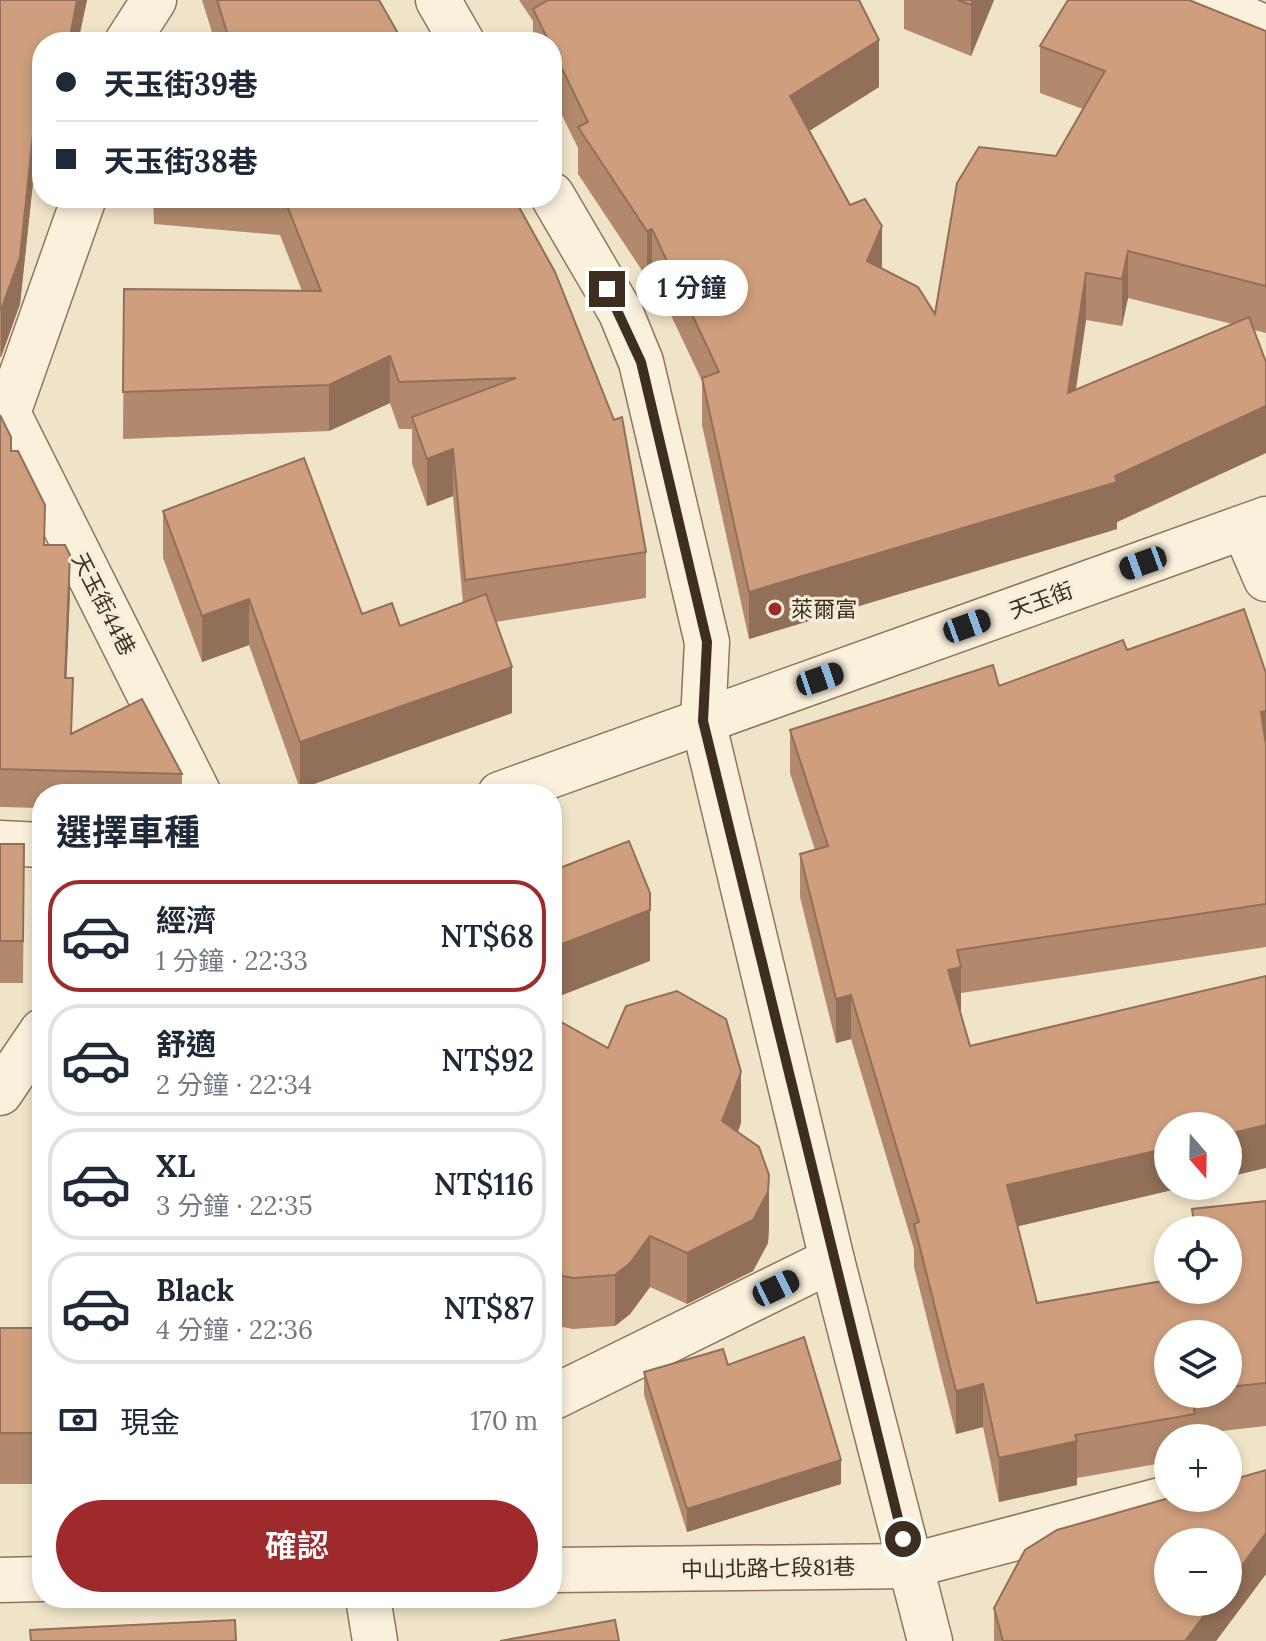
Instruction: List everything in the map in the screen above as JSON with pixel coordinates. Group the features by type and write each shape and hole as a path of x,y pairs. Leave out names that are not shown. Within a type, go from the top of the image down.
{"street":[{"path":"133,32 154,0"},
{"path":"438,0 456,32"},
{"path":"1203,0 1266,28"},
{"path":"4,413 80,208"},
{"path":"560,208 621,313 641,362 707,642 703,721 832,1260 930,1641"},
{"name":"天玉街44巷","path":"4,413 194,784"},
{"path":"1255,524 1266,579"},
{"name":"天玉街","path":"528,784 1255,524"},
{"path":"0,843 32,845"},
{"path":"0,1093 32,1046"},
{"path":"562,1393 832,1260"},
{"name":"中山北路七段81巷","path":"562,1570 909,1566 1154,1502"},
{"path":"0,1580 32,1579"},
{"path":"370,1608 375,1641"}],"building":[{"path":"0,0 77,0 71,32 32,32 32,144 20,257 0,310"},
{"path":"217,0 379,0 397,32 227,32"},
{"path":"548,0 859,0 879,40 790,96 850,205 865,199 882,226 867,261 918,287 935,314 957,183 979,147 1056,156 1105,71 1040,46 1068,0 1189,0 1266,31 1266,286 1128,251 1122,279 1086,273 1068,393 1249,317 1266,362 1266,406 1115,476 1117,482 749,592 702,378 719,372 652,229 647,231 578,127 588,122 562,69 562,32 544,32 533,9"},
{"path":"288,208 520,208 555,272 614,420 622,417 646,552 465,580 453,449 427,459 412,417 516,378 399,382 390,356 329,385 123,392 124,289 321,291"},
{"path":"0,415 11,437 11,451 18,451 45,505 44,545 65,545 70,555 65,678 73,678 71,734 142,699 182,774 0,769"},
{"path":"304,458 362,614 392,603 400,626 486,594 512,667 300,742 249,599 202,616 163,511"},
{"path":"1244,609 1266,673 1266,711 1261,712 1266,745 1266,904 957,950 961,967 948,970 970,1046 1266,976 1266,1125 1242,1131 1242,1112 1154,1112 1154,1151 1007,1185 1037,1303 1154,1282 1154,1304 1242,1304 1242,1216 1193,1216 1192,1209 1266,1201 1266,1383 1242,1386 1242,1320 1154,1320 1154,1408 1194,1408 1195,1414 1075,1435 1077,1441 999,1458 983,1384 956,1391 914,1224 919,1222 851,995 836,999 800,854 828,846 790,730 993,665 999,686 1123,640 1127,650"},
{"path":"629,841 650,893 650,910 562,944 562,867"},
{"path":"0,844 24,844 23,941 0,941"},
{"path":"677,991 726,1019 741,1072 722,1121 759,1147 769,1175 768,1192 753,1220 687,1253 650,1236 630,1263 615,1275 562,1276 562,1023 608,1048 626,1006"},
{"path":"0,1328 32,1328 32,1433 0,1433"},
{"path":"804,1337 841,1460 687,1509 644,1372 723,1349 728,1365"},
{"path":"1266,1470 1266,1533 1242,1565 1242,1528 1154,1528 1154,1616 1204,1616 1185,1641 1003,1641 994,1608 1025,1550 1057,1530 1154,1502 1154,1512 1242,1512 1242,1477"},
{"path":"235,1620 236,1641 31,1641 30,1630"},
{"path":"615,1620 619,1641 500,1641"}],"place":[{"name":"萊爾富","path":"775,609"}],"route":[{"path":"607,289 621,313 641,362 707,642 703,721 832,1260 903,1539"}]}
